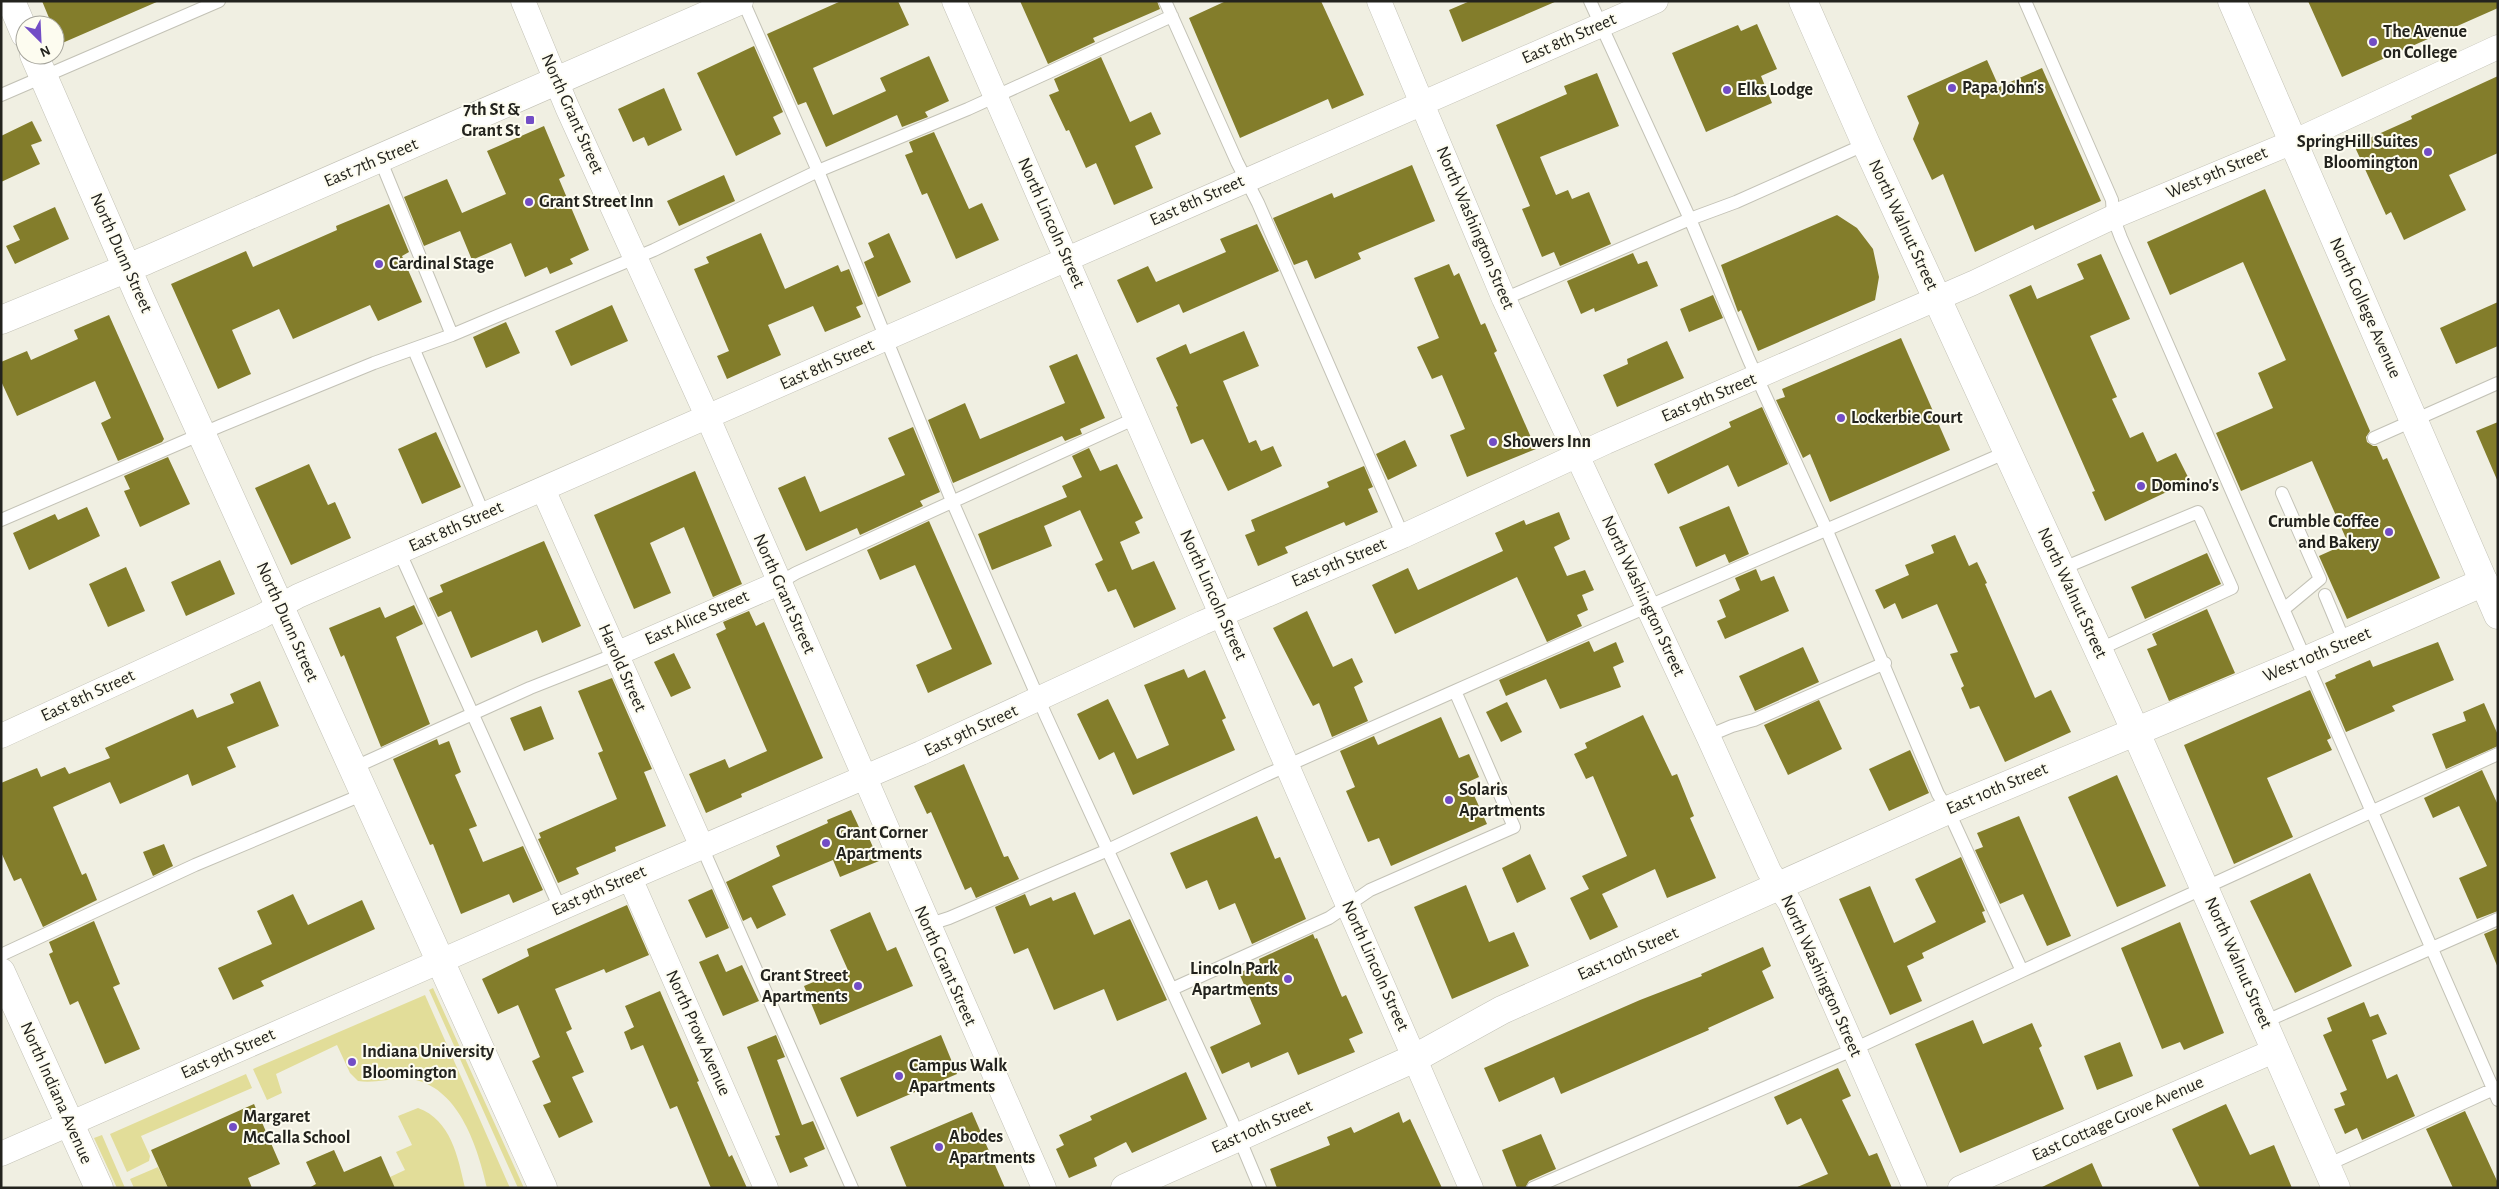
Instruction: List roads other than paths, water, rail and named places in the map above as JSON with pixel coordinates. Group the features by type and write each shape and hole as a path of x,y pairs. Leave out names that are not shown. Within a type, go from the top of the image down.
{"street":[{"path":"10,1 16,15"},
{"name":"North Grant Street","path":"523,1 708,418 927,925 1044,1188"},
{"name":"East 7th Street","path":"1,320 380,159 741,1"},
{"name":"North Lincoln Street","path":"954,1 1472,1188"},
{"name":"North Washington Street","path":"1379,1 1504,299 1769,871 1780,886 1915,1188"},
{"name":"East 8th Street","path":"1,736 280,607 298,596 708,418 1066,258 1656,1"},
{"name":"North Walnut Street","path":"1802,1 1936,298 2136,731 2332,1176"},
{"name":"North College Avenue","path":"2232,1 2414,420 2491,579 2498,615"},
{"name":"West 9th Street","path":"1936,298 2113,217 2293,142 2498,47"},
{"name":"North Dunn Street","path":"39,66 127,268 543,1188"},
{"name":"East 9th Street","path":"1,1154 560,908 865,778 1222,614 1403,536 1578,456 1936,298"},
{"name":"Harold Street","path":"543,489 702,847"},
{"name":"West 10th Street","path":"2136,731 2307,660 2491,579"},
{"name":"East Alice Street","path":"616,654 779,583"},
{"name":"East 10th Street","path":"1125,1188 1415,1058 1502,1010 1948,810 2136,731"},
{"name":"North Prow Avenue","path":"630,878 766,1188"},
{"name":"North Indiana Avenue","path":"1,972 99,1188"},
{"name":"East Cottage Grove Avenue","path":"1960,1188 2276,1050"}],"lane":[{"path":"1,95 39,66 219,1"},
{"path":"741,1 818,172 952,502 1260,1188"},
{"path":"1165,1 1245,180 1258,203 1403,536"},
{"path":"1590,1 1690,219 1757,377 1828,531 1938,794 1948,810 2022,971"},
{"path":"2025,1 2112,200 2113,217 2496,1092 2332,1176"},
{"path":"1,520 203,434 374,364 452,335 636,258 818,172 996,96 1172,16"},
{"path":"1504,299 1690,219 1736,202 1866,144"},
{"path":"380,159 452,335"},
{"path":"414,350 484,515"},
{"path":"2374,438 2498,384"},
{"path":"779,583 796,573 1136,418"},
{"path":"927,925 949,918 1108,850 1287,766 1647,605 1828,531 2007,452"},
{"path":"2282,493 2320,580 2284,609"},
{"path":"2061,569 2198,512 2202,520 2232,588 2098,650"},
{"path":"400,552 560,908"},
{"path":"2325,595 2345,643"},
{"path":"353,768 616,654"},
{"path":"1708,736 1732,726 1754,720 1884,663"},
{"path":"1172,989 1329,918 1370,890 1514,827 1455,691"},
{"path":"1533,1188 1854,1049 2204,887 2498,754"},
{"path":"1,955 195,865 364,794"},
{"path":"702,847 852,1188"},
{"path":"2264,1022 2498,919"}],"place":[{"name":"The Avenue on College","path":"2373,42"},
{"name":"Papa John's","path":"1952,88"},
{"name":"Elks Lodge","path":"1727,90"},
{"name":"7th St & Grant St","path":"530,120"},
{"name":"SpringHill Suites Bloomington","path":"2428,152"},
{"name":"Grant Street Inn","path":"529,202"},
{"name":"Cardinal Stage","path":"379,264"},
{"name":"Lockerbie Court","path":"1841,418"},
{"name":"Showers Inn","path":"1493,442"},
{"name":"Domino's","path":"2141,486"},
{"name":"Crumble Coffee and Bakery","path":"2389,532"},
{"name":"Solaris Apartments","path":"1449,800"},
{"name":"Grant Corner Apartments","path":"826,843"},
{"name":"Lincoln Park Apartments","path":"1288,979"},
{"name":"Grant Street Apartments","path":"858,986"},
{"name":"Indiana University Bloomington","path":"352,1062"},
{"name":"Campus Walk Apartments","path":"899,1076"},
{"name":"Margaret McCalla School","path":"233,1127"},
{"name":"Abodes Apartments","path":"939,1147"}]}
